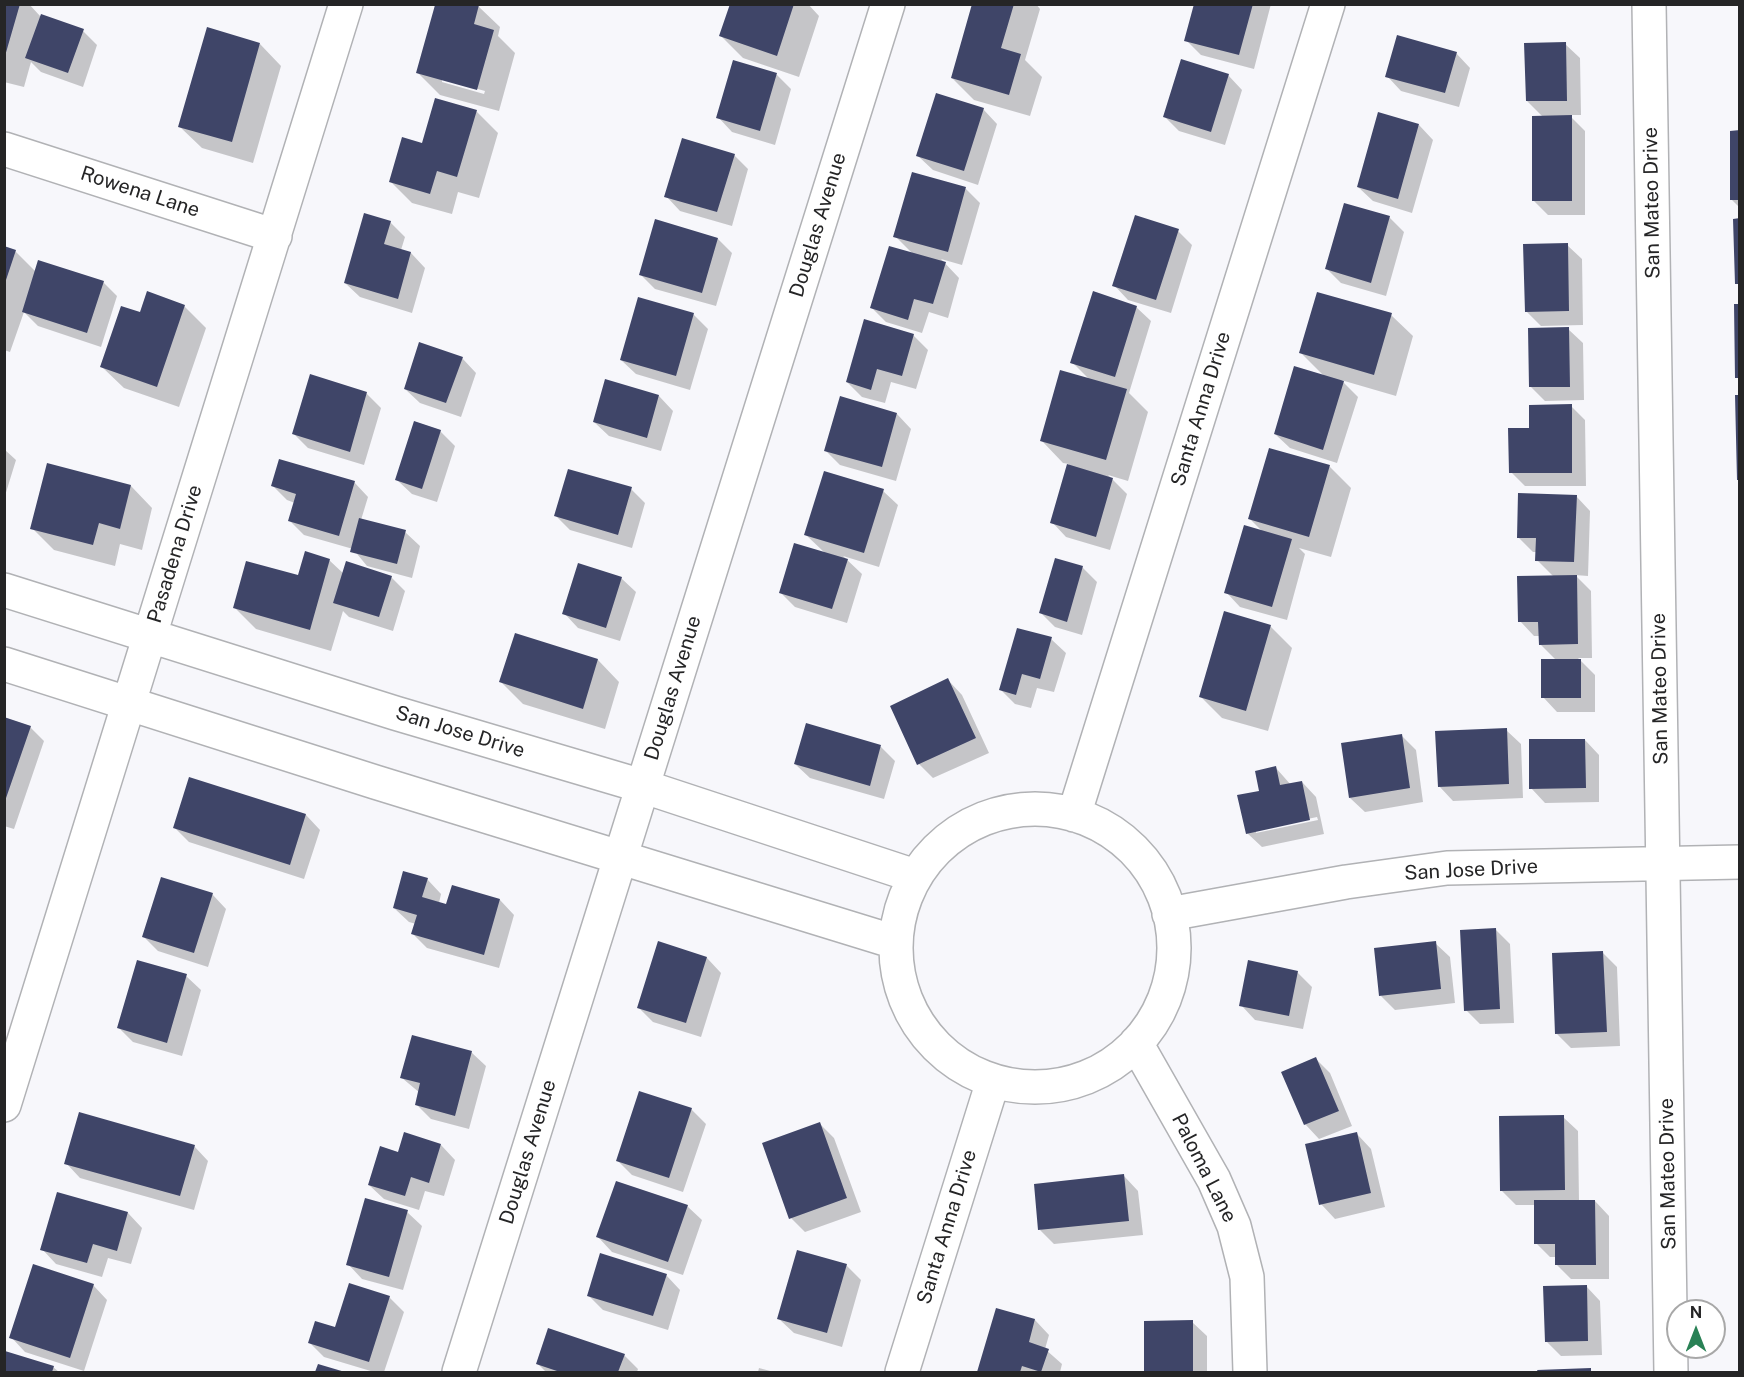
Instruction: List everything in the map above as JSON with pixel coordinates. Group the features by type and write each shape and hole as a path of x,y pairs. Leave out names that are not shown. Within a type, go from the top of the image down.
{"street":[{"name":"Pasadena Drive","path":"4,1105 346,4"},
{"name":"Douglas Avenue","path":"459,1372 888,4"},
{"name":"Santa Anna Drive","path":"1074,815 1329,4"},
{"name":"San Mateo Drive","path":"1649,4 1671,1372"},
{"name":"Rowena Lane","path":"4,149 275,236"},
{"name":"San Jose Drive","path":"4,590 642,786 915,876"},
{"path":"4,664 619,858 895,942"},
{"path":"1038,809 1074,815 1111,830 1136,850 1159,880 1170,914 1174,948 1170,983 1156,1015 1136,1043 1112,1063 1084,1078 1054,1085 1034,1086 993,1081 960,1065 932,1042 910,1012 898,978 895,942 901,907 915,876 938,847 976,823 1001,813 1038,809"},
{"name":"San Jose Drive","path":"1170,914 1346,882 1447,868 1740,862"},
{"name":"Paloma Lane","path":"1136,1043 1214,1180 1234,1226 1247,1277 1250,1372"},
{"name":"Santa Anna Drive","path":"902,1372 993,1081"}],"building":[{"path":"4,4 20,4 5,56 4,56"},
{"path":"730,4 794,4 777,56 719,36"},
{"path":"972,4 1014,4 1001,48 1021,54 1009,95 951,78"},
{"path":"1194,4 1253,4 1239,55 1184,41"},
{"path":"435,5 479,5 474,24 494,30 477,90 416,73"},
{"path":"41,14 84,29 68,73 25,58"},
{"path":"207,27 260,43 232,142 178,127"},
{"path":"1397,35 1457,52 1445,93 1385,77"},
{"path":"1566,42 1567,101 1526,101 1524,43"},
{"path":"1181,59 1229,74 1211,132 1163,117"},
{"path":"733,60 777,73 760,131 716,118"},
{"path":"936,93 984,108 964,171 916,156"},
{"path":"435,98 477,110 457,177 437,171 430,194 389,182 402,137 422,143"},
{"path":"1378,112 1419,124 1398,199 1357,187"},
{"path":"1572,115 1572,201 1532,201 1532,116"},
{"path":"1740,130 1740,200 1730,200 1730,131"},
{"path":"682,138 735,154 717,212 664,197"},
{"path":"912,172 966,187 948,252 893,237"},
{"path":"1344,203 1390,216 1371,283 1325,269"},
{"path":"364,213 391,221 384,244 411,252 398,299 344,283"},
{"path":"1135,215 1179,229 1156,300 1112,286"},
{"path":"1740,218 1740,284 1735,284 1733,219"},
{"path":"655,219 718,238 702,293 639,275"},
{"path":"1568,243 1569,311 1525,312 1523,244"},
{"path":"4,246 16,250 5,283 4,283"},
{"path":"889,246 946,262 933,304 914,299 908,320 870,308"},
{"path":"38,260 104,281 87,333 22,312"},
{"path":"147,291 185,305 157,387 100,367 121,306 140,312"},
{"path":"1093,291 1137,306 1115,377 1070,363"},
{"path":"1317,292 1392,313 1374,375 1299,353"},
{"path":"638,297 694,313 676,376 620,360"},
{"path":"1734,304 1740,304 1740,378 1735,378"},
{"path":"864,319 914,334 902,376 877,369 871,390 846,382"},
{"path":"1569,327 1570,387 1529,387 1528,328"},
{"path":"419,342 463,357 446,403 404,389"},
{"path":"1294,366 1344,381 1323,450 1274,434"},
{"path":"1060,370 1127,389 1106,460 1040,441"},
{"path":"310,374 367,392 350,452 292,434"},
{"path":"605,379 659,395 647,438 593,422"},
{"path":"1735,395 1740,395 1740,480 1737,480"},
{"path":"840,396 897,413 882,467 824,451"},
{"path":"1572,404 1572,473 1509,473 1508,428 1529,428 1529,405"},
{"path":"414,421 441,430 422,489 395,480"},
{"path":"1269,448 1330,465 1309,537 1248,519"},
{"path":"279,459 355,481 339,536 288,521 296,494 271,486"},
{"path":"47,463 131,485 120,529 99,523 93,545 30,529"},
{"path":"1067,464 1113,478 1096,537 1050,523"},
{"path":"568,469 632,487 618,535 554,516"},
{"path":"824,471 884,489 864,553 804,535"},
{"path":"1518,493 1577,495 1574,562 1535,561 1536,538 1517,538"},
{"path":"359,518 406,530 397,564 350,552"},
{"path":"1244,525 1292,539 1272,607 1224,593"},
{"path":"794,543 848,559 832,609 779,593"},
{"path":"305,551 330,559 310,630 233,608 246,561 298,575"},
{"path":"1055,558 1083,566 1067,622 1039,613"},
{"path":"346,561 392,576 379,617 333,603"},
{"path":"578,563 622,577 606,628 562,614"},
{"path":"1577,575 1578,644 1539,645 1538,622 1518,622 1517,576"},
{"path":"1224,611 1271,625 1246,711 1199,697"},
{"path":"1017,628 1052,637 1040,679 1022,674 1016,695 999,690"},
{"path":"515,633 598,659 583,709 499,682"},
{"path":"1541,659 1581,659 1581,698 1541,698"},
{"path":"948,678 976,738 917,765 890,706"},
{"path":"4,717 31,726 5,801 4,801"},
{"path":"806,723 881,745 870,786 794,764"},
{"path":"1507,728 1509,784 1438,787 1435,731"},
{"path":"1402,734 1410,788 1349,798 1341,743"},
{"path":"1529,739 1585,739 1586,788 1529,789"},
{"path":"1276,766 1280,785 1302,781 1310,820 1246,834 1237,795 1259,791 1255,771"},
{"path":"189,777 306,814 290,865 173,828"},
{"path":"403,871 428,878 422,897 446,904 452,885 500,899 484,955 411,934 417,915 393,908"},
{"path":"161,877 213,893 194,953 142,937"},
{"path":"1496,928 1500,1009 1464,1011 1460,930"},
{"path":"658,941 707,957 686,1023 637,1008"},
{"path":"1436,941 1441,989 1379,996 1374,948"},
{"path":"1603,951 1607,1032 1555,1034 1552,953"},
{"path":"137,960 187,974 167,1043 117,1028"},
{"path":"1248,960 1298,971 1289,1016 1239,1006"},
{"path":"412,1035 472,1051 455,1116 415,1105 420,1083 400,1078"},
{"path":"1316,1057 1339,1111 1304,1125 1281,1072"},
{"path":"639,1091 692,1108 669,1178 616,1161"},
{"path":"79,1112 195,1145 180,1196 64,1164"},
{"path":"1564,1115 1565,1190 1500,1191 1499,1116"},
{"path":"820,1122 847,1198 789,1219 762,1143"},
{"path":"404,1132 441,1144 429,1183 411,1177 405,1196 368,1185 380,1146 398,1152"},
{"path":"1357,1132 1371,1193 1319,1205 1305,1144"},
{"path":"1124,1174 1129,1221 1038,1230 1034,1184"},
{"path":"616,1181 688,1205 668,1262 596,1237"},
{"path":"57,1192 128,1212 117,1251 93,1244 87,1263 40,1250"},
{"path":"365,1198 408,1210 389,1277 346,1265"},
{"path":"1534,1200 1595,1200 1596,1265 1555,1265 1555,1244 1534,1244"},
{"path":"797,1250 847,1264 827,1333 777,1319"},
{"path":"600,1253 667,1274 653,1316 587,1296"},
{"path":"33,1264 94,1284 70,1358 9,1338"},
{"path":"349,1283 390,1296 369,1362 308,1343 315,1321 335,1327"},
{"path":"1587,1285 1588,1341 1545,1342 1543,1286"},
{"path":"996,1308 1035,1319 1029,1342 1049,1349 1041,1372 1022,1366 1020,1372 977,1372"},
{"path":"1193,1320 1193,1372 1144,1372 1144,1321"},
{"path":"548,1328 625,1354 618,1372 560,1372 536,1364"},
{"path":"5,1351 54,1366 52,1372 5,1372"},
{"path":"318,1364 345,1372 315,1372"},
{"path":"1591,1368 1591,1372 1538,1372 1537,1370"}]}
